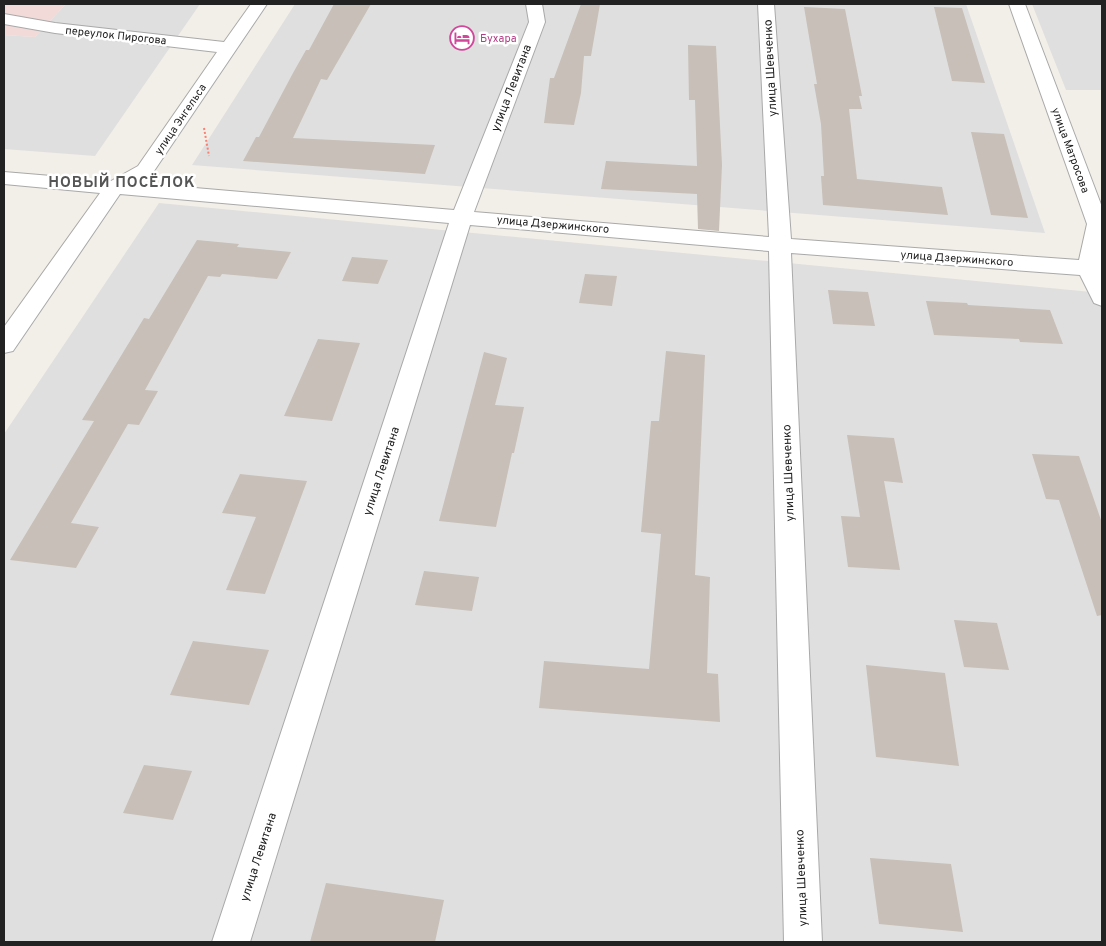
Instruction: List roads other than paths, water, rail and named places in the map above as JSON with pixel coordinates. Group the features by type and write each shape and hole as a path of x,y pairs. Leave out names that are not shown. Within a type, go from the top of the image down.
{"street":[{"name":"улица Энгельса","path":"4,345 115,187 145,170 259,4"},
{"name":"улица Левитана","path":"231,942 462,216 536,22 534,4"},
{"name":"улица Шевченко","path":"766,4 780,245 803,942"},
{"name":"улица Матросова","path":"1017,4 1098,224 1096,268"},
{"name":"переулок Пирогова","path":"4,19 56,28 229,48"},
{"name":"улица Дзержинского","path":"4,178 462,216 780,245 1096,268"},
{"path":"1096,268 1102,298"}],"place":[{"name":"Бухара","path":"462,38"}],"district":[{"name":"НОВЫЙ ПОСЁЛОК","path":"122,182"}]}
